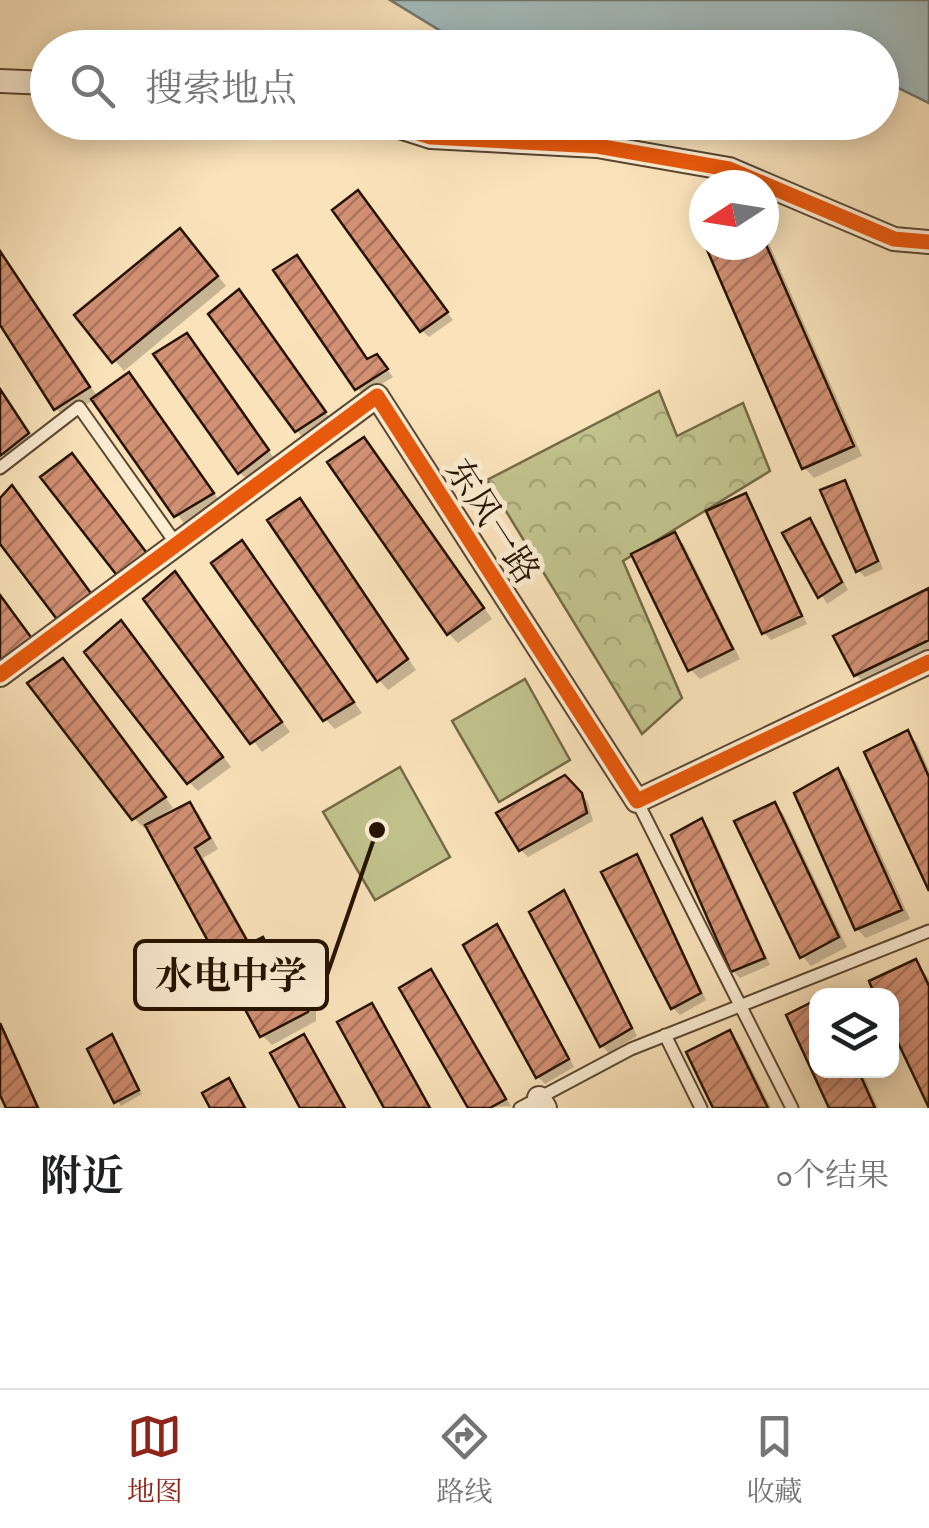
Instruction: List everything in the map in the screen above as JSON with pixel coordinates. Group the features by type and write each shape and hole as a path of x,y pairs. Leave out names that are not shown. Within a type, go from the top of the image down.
{"street":[{"path":"0,82 30,83"},
{"path":"487,140 597,146 729,170 894,240 929,242"},
{"name":"东风一路","path":"0,675 378,396 637,801"},
{"path":"637,801 929,662"}],"lane":[{"path":"0,468 79,406 176,545"},
{"path":"637,801 792,1108"},
{"path":"535,1105 631,1048 929,931"},
{"path":"665,1035 701,1108"}],"green space":[{"path":"659,391 677,436 743,403 770,471 623,561 682,698 642,734 487,480"},
{"path":"525,679 570,760 499,802 452,721"},
{"path":"400,767 450,857 375,900 323,812"}],"water":[{"path":"390,0 929,0 929,103 899,88 899,30 439,30"}],"building":[{"path":"358,190 448,312 420,332 332,210"},
{"path":"180,228 218,276 112,363 74,315"},
{"path":"0,251 90,387 54,410 0,325"},
{"path":"297,255 367,359 377,354 388,369 355,390 273,270"},
{"path":"711,260 773,260 854,446 802,469"},
{"path":"239,289 326,412 295,432 208,314"},
{"path":"187,333 269,450 238,474 153,354"},
{"path":"129,372 214,493 174,517 91,399"},
{"path":"0,389 29,433 0,456"},
{"path":"364,437 484,608 447,635 327,462"},
{"path":"72,453 149,556 119,578 40,477"},
{"path":"845,480 878,561 856,572 820,490"},
{"path":"12,485 93,596 59,622 0,544 0,498"},
{"path":"746,493 802,616 762,634 706,511"},
{"path":"300,498 408,659 377,682 267,520"},
{"path":"810,518 842,582 818,598 782,533"},
{"path":"675,532 733,649 688,671 631,554"},
{"path":"242,540 354,702 323,721 211,563"},
{"path":"175,571 282,722 250,744 143,599"},
{"path":"929,588 929,640 854,676 833,636"},
{"path":"0,595 33,640 0,662"},
{"path":"121,620 223,757 187,784 84,652"},
{"path":"63,658 166,797 132,820 27,683"},
{"path":"908,730 929,777 929,891 864,752"},
{"path":"838,768 902,910 855,930 794,793"},
{"path":"565,775 582,793 587,813 519,851 496,813"},
{"path":"190,802 210,838 195,848 249,944 263,937 276,962 284,958 310,1003 308,1012 260,1037 145,825"},
{"path":"775,802 839,937 800,958 734,821"},
{"path":"702,818 765,958 731,972 671,835"},
{"path":"637,854 701,993 671,1009 601,872"},
{"path":"564,890 632,1028 600,1047 529,912"},
{"path":"497,924 569,1059 536,1078 463,945"},
{"path":"916,959 929,986 929,1108 899,1045 899,988 872,988 869,981"},
{"path":"431,969 506,1099 490,1108 468,1108 399,988"},
{"path":"372,1003 430,1108 384,1108 337,1022"},
{"path":"809,1004 809,1065 786,1015"},
{"path":"0,1023 38,1108 6,1108 0,1095"},
{"path":"730,1030 768,1108 713,1108 686,1052"},
{"path":"112,1034 139,1090 114,1103 87,1049"},
{"path":"304,1034 345,1108 300,1108 270,1053"},
{"path":"229,1078 245,1108 210,1108 202,1093"},
{"path":"815,1078 862,1078 875,1108 829,1108"}],"cycle path":[{"path":"486,140 597,146 729,169 894,239 929,242"},
{"path":"0,675 377,396 637,801 929,662"}],"place":[{"name":"水电中学","path":"377,830"}]}
